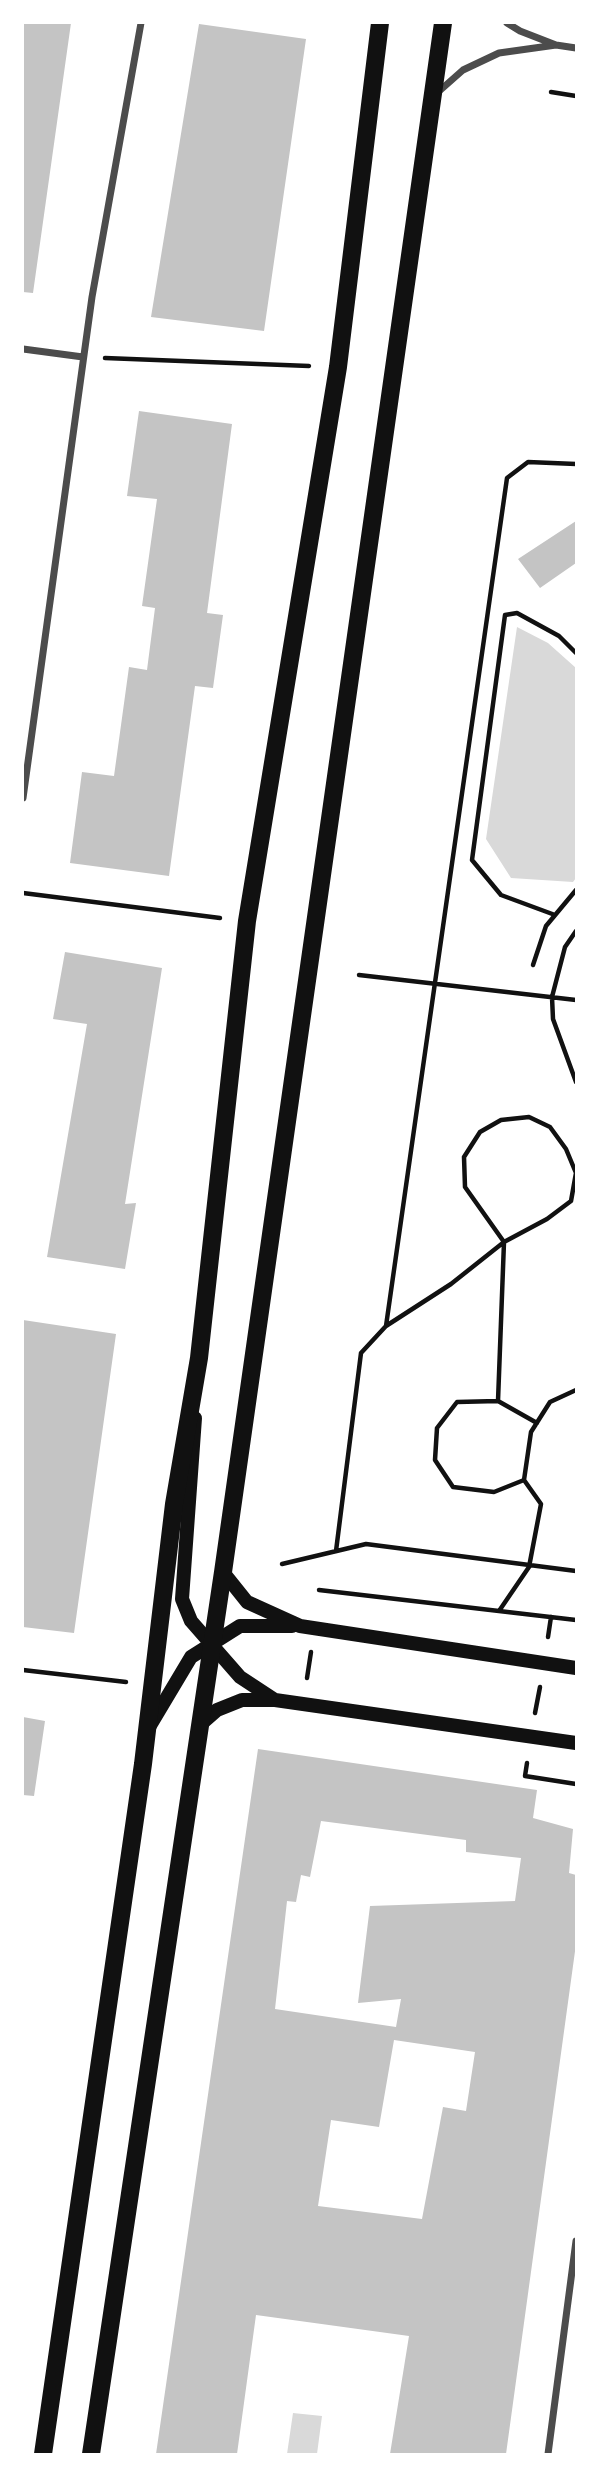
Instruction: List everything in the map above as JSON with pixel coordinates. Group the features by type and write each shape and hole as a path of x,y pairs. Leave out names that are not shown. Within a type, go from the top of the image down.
{"main road":[{"path":"275,1700 240,1677 191,1620 182,1599 199,1358 247,921 338,367 380,23"},
{"path":"91,2454 201,1724 443,23"},
{"path":"43,2454 148,1729 174,1504 199,1358"},
{"path":"223,1572 247,1602 300,1626"},
{"path":"148,1729 191,1657 240,1626 300,1626 576,1668"},
{"path":"201,1724 217,1710 242,1700 275,1700 576,1743"}],"street":[{"path":"23,798 83,357 141,23"},
{"path":"508,23 520,31 556,45 576,48"},
{"path":"432,98 463,70 499,53 556,45"},
{"path":"23,349 83,357"},
{"path":"548,2454 576,2241"}],"path":[{"path":"551,92 576,96"},
{"path":"83,357 338,367"},
{"path":"386,1326 508,478 528,461 576,464"},
{"path":"555,915 501,895 472,860 505,615 517,613 559,636 576,653"},
{"path":"533,965 547,926 576,890"},
{"path":"23,893 247,921"},
{"path":"576,931 565,947 552,998 553,1019 576,1082"},
{"path":"359,975 576,1000"},
{"path":"498,1401 504,1242 465,1187 464,1157 480,1132 501,1120 528,1117 550,1127 566,1149 576,1173 571,1201"},
{"path":"337,1551 361,1353 386,1326 451,1284 504,1242 547,1219 576,1195"},
{"path":"499,1611 529,1567 541,1504 524,1480 531,1432 550,1402 576,1390"},
{"path":"524,1480 495,1492 453,1487 435,1460 437,1429 457,1402 498,1401 537,1423"},
{"path":"282,1564 366,1544 576,1572"},
{"path":"319,1590 576,1620"},
{"path":"306,1689 312,1648"},
{"path":"23,1670 152,1685"}],"shaded area":[{"path":"517,627 548,643 576,668 576,878 573,882 511,878 486,839"},
{"path":"293,2413 322,2416 317,2454 287,2454"}],"building":[{"path":"23,23 71,23 33,293 23,292"},
{"path":"199,24 306,39 264,331 151,317"},
{"path":"139,411 232,424 207,613 223,615 213,688 195,686 169,876 70,863 82,772 114,776 129,667 147,670 155,608 142,606 157,499 127,496"},
{"path":"576,521 576,563 540,588 518,559"},
{"path":"65,952 162,968 125,1204 136,1203 125,1269 47,1257 87,1024 53,1019"},
{"path":"23,1320 116,1334 74,1633 23,1627"},
{"path":"23,1717 45,1721 34,1796 23,1795"},
{"path":"258,1749 537,1790 533,1818 573,1829 569,1873 576,1875 576,1944 506,2454 390,2454 409,2336 256,2315 237,2454 156,2454","holes":["321,1821 466,1840 466,1852 521,1858 515,1901 370,1906 358,2003 401,1999 396,2027 275,2009 287,1901 296,1902 301,1875 310,1877","394,2040 475,2052 466,2111 443,2107 422,2219 318,2206 331,2120 379,2127"]}]}
